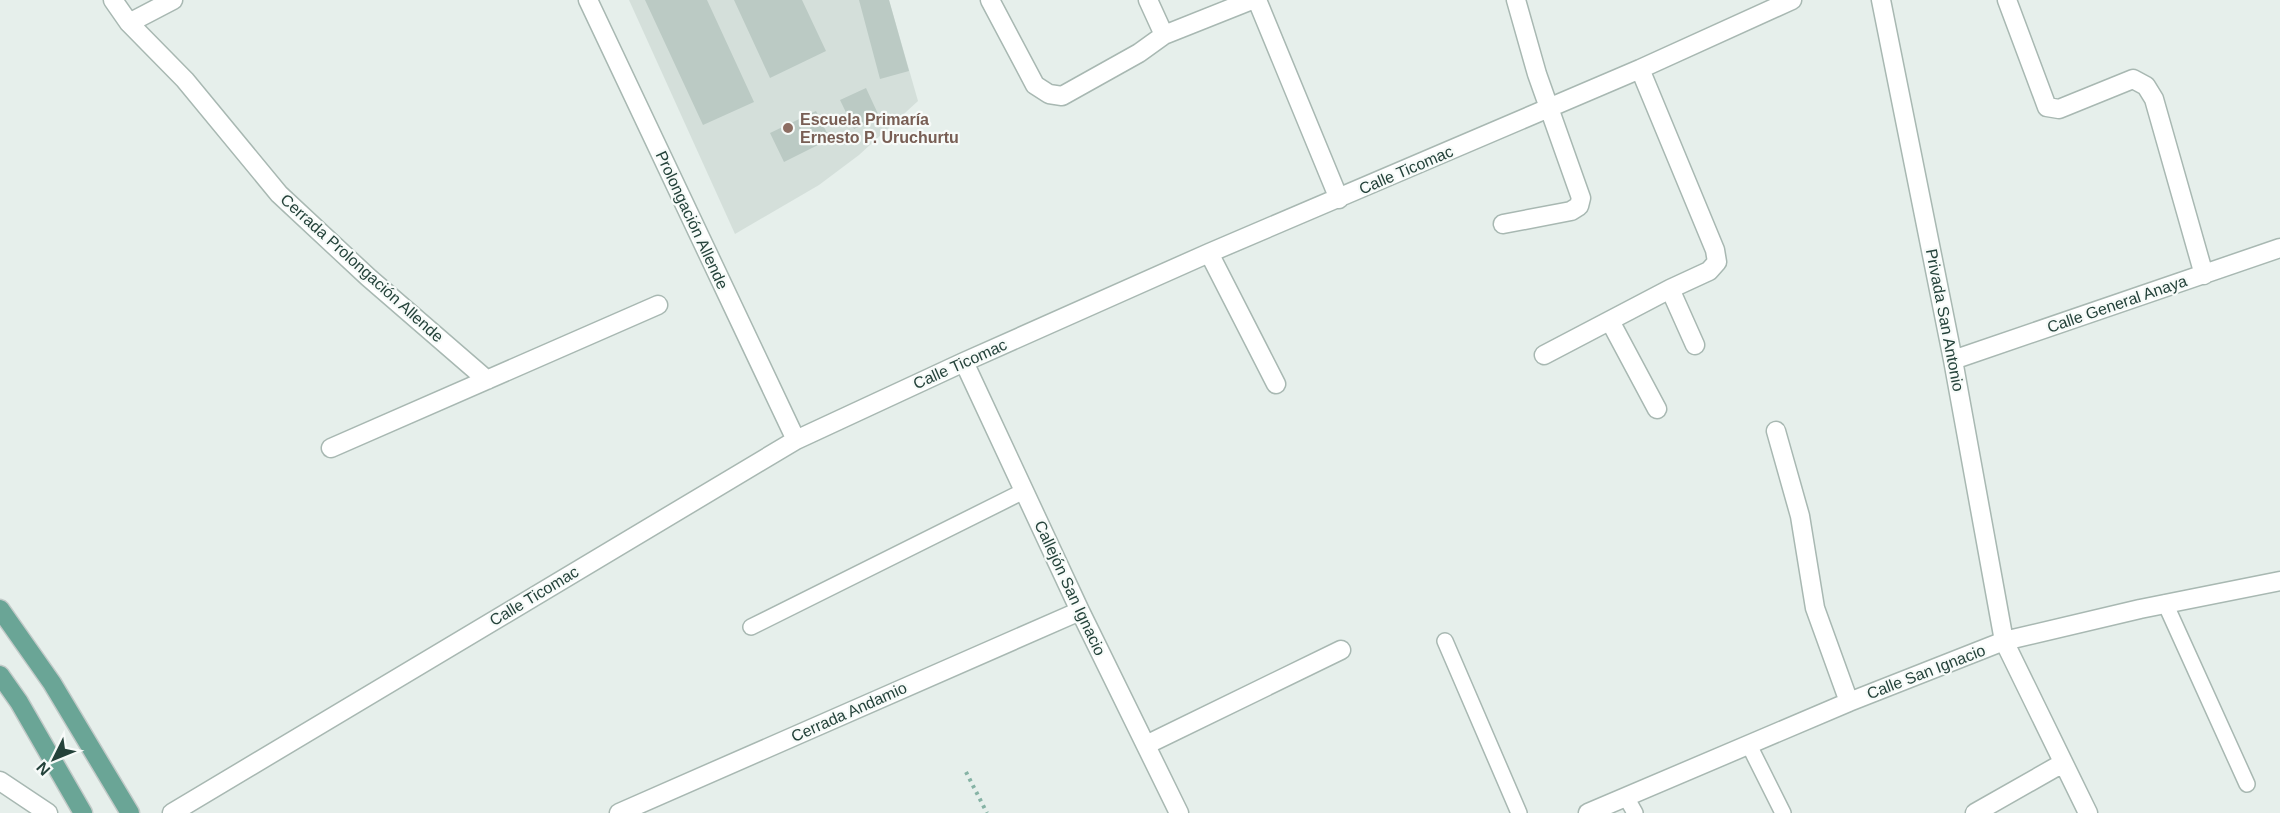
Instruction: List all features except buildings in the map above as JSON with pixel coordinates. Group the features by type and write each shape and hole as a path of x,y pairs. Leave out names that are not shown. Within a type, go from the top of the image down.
{"main road":[{"path":"0,609 52,683 130,813"},
{"path":"0,675 20,702 83,813"}],"street":[{"name":"Cerrada Prolongación Allende","path":"113,0 129,23 185,80 279,194 368,277 487,380"},
{"path":"129,23 172,0"},
{"name":"Prolongación Allende","path":"588,0 796,440"},
{"path":"990,0 1035,85 1049,94 1062,96 1164,35 1252,0"},
{"path":"1148,0 1164,35"},
{"path":"1257,0 1339,199"},
{"path":"1503,224 1571,211 1579,206 1581,198 1538,74 1516,0"},
{"name":"Calle Ticomac","path":"172,813 796,440 1209,253 1640,69 1767,5 1792,0"},
{"name":"Privada San Antonio","path":"1881,0 1953,360 2004,641 2088,813"},
{"path":"2007,0 2047,107 2059,110 2133,79 2146,86 2154,99 2204,274"},
{"path":"1544,355 1708,271 1717,262 1715,250 1640,69"},
{"name":"Calle General Anaya","path":"1953,360 2280,248"},
{"path":"1209,253 1276,384"},
{"path":"1670,289 1695,345"},
{"path":"331,448 658,305"},
{"path":"1610,321 1657,409"},
{"name":"Callejón San Ignacio","path":"964,362 1080,610 1179,813"},
{"path":"1776,431 1800,516 1815,608 1849,702"},
{"name":"Calle San Ignacio","path":"1588,813 1631,805 1749,745 1849,702 2004,641 2165,603 2280,581"},
{"name":"Cerrada Andamio","path":"619,813 1080,610"},
{"path":"1146,745 1341,650"},
{"path":"1975,813 2063,763"},
{"path":"0,781 48,813"}],"lane":[{"path":"751,627 1024,491"},
{"path":"2165,603 2247,784"},
{"path":"1445,641 1519,813"},
{"path":"1749,745 1783,813"}],"path":[{"path":"966,771 987,813"}],"shaded area":[{"name":"Escuela Primaría Ernesto P. Uruchurtu","path":"629,0 889,0 918,101 859,155 819,185 735,234"}],"place":[{"name":"Escuela Primaría Ernesto P. Uruchurtu","path":"788,128"}]}
